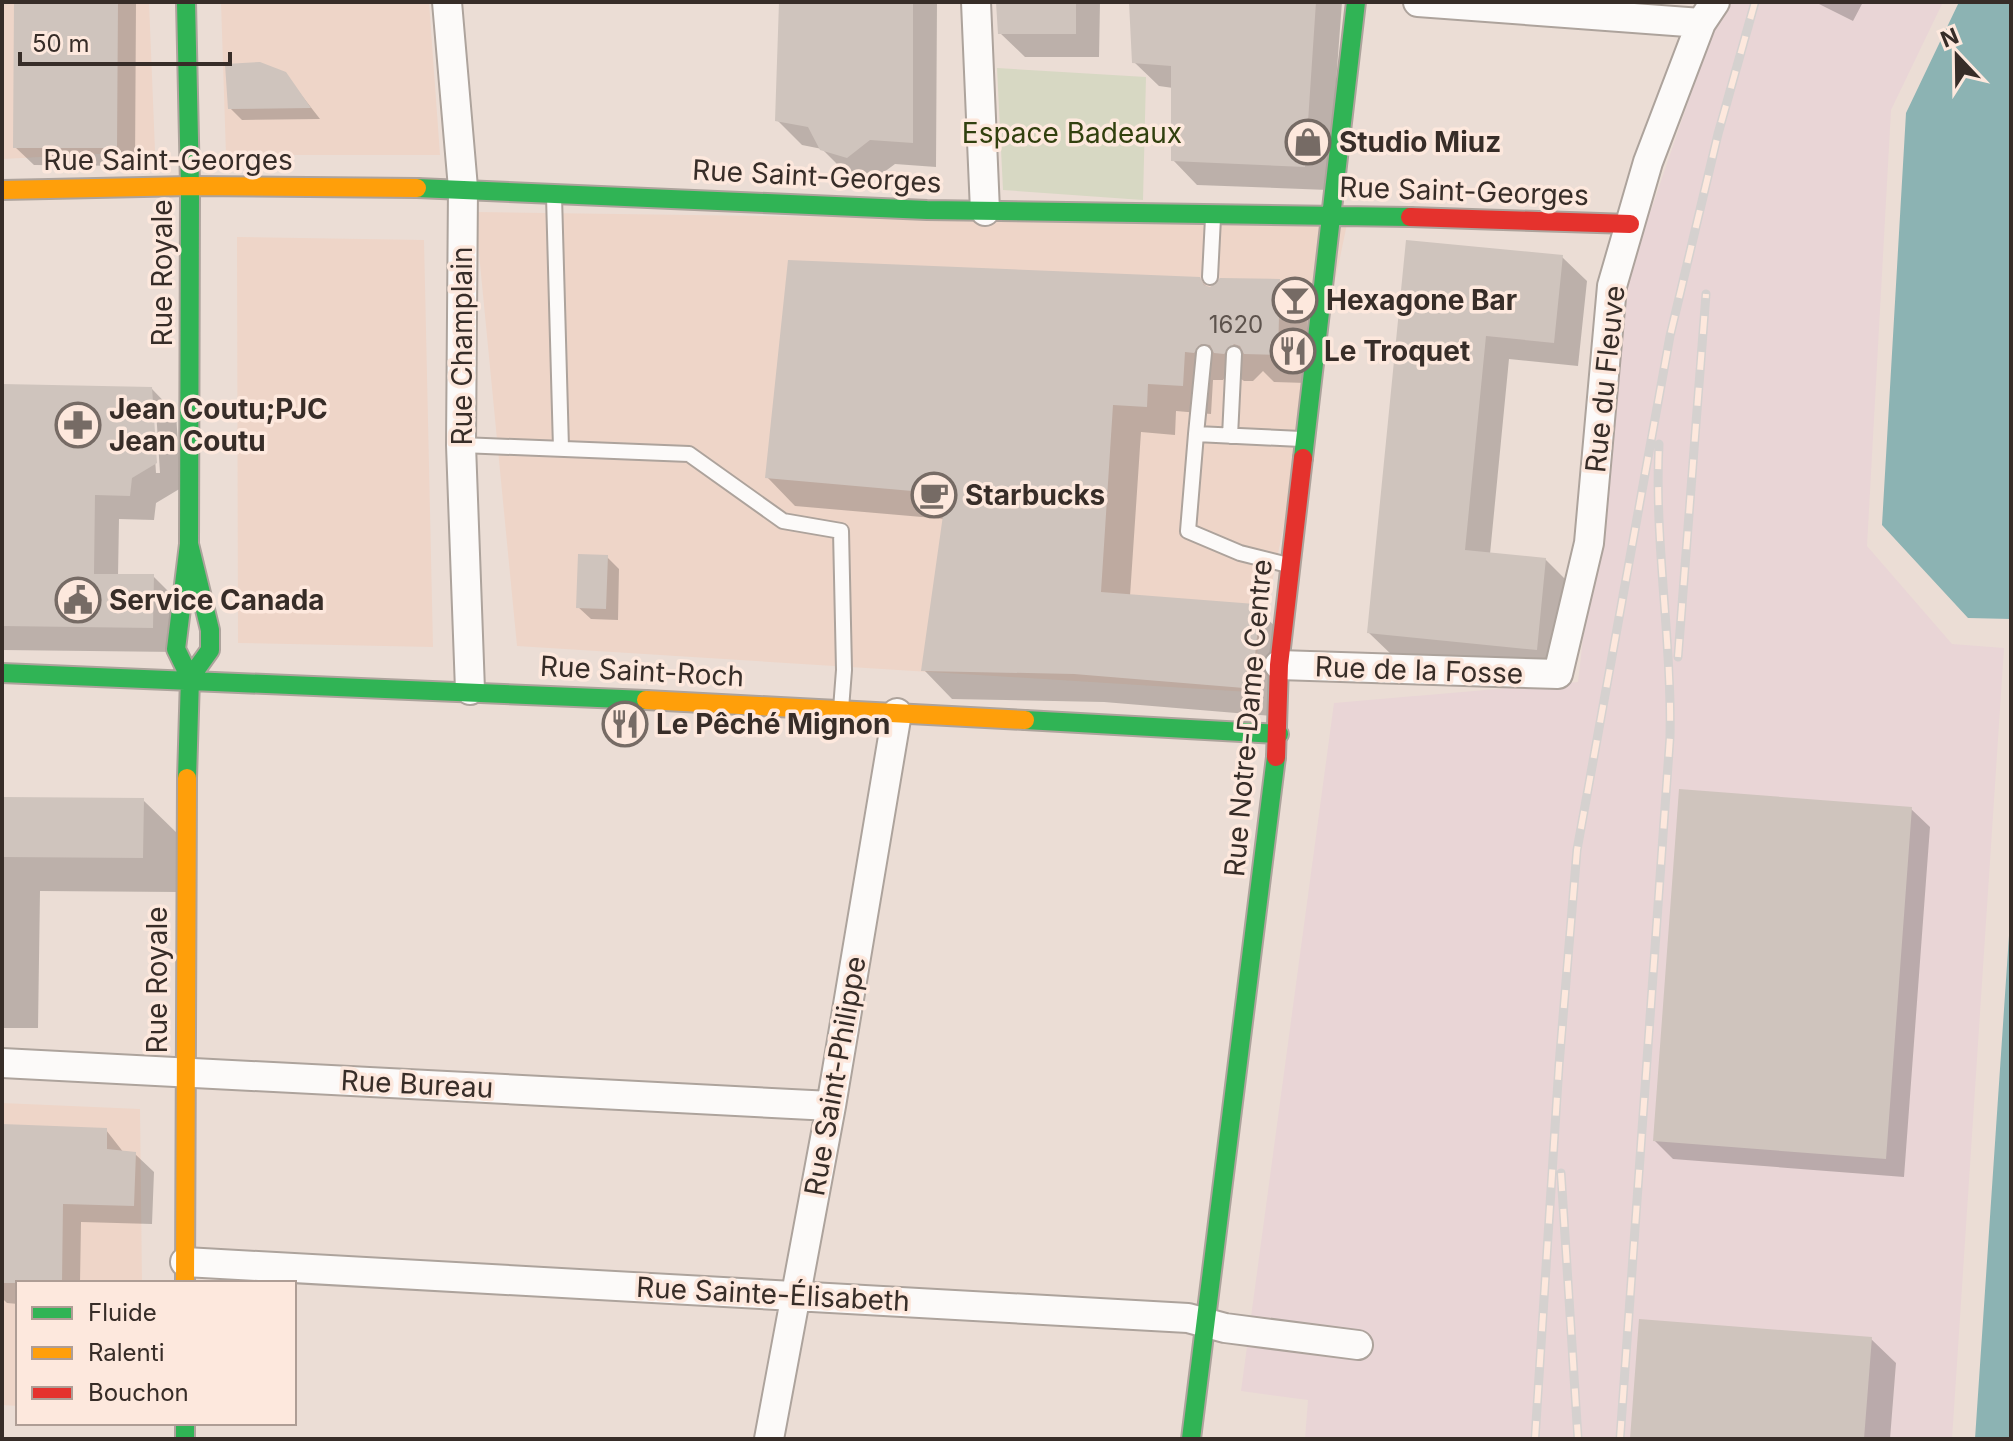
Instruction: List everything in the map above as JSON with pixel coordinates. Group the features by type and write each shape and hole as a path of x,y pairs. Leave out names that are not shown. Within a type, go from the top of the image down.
{"street":[{"name":"Rue Royale","path":"185,1273 187,706 190,678 176,649 189,544 190,186 186,2"},
{"name":"Rue Champlain","path":"447,2 463,188 461,445 470,690"},
{"path":"976,2 985,211"},
{"name":"Rue Notre-Dame Centre","path":"1191,1439 1279,734 1279,665 1356,2"},
{"path":"1418,2 1708,12"},
{"name":"Rue du Fleuve","path":"1558,674 1589,543 1612,286 1648,162 1708,12"},
{"name":"Rue Saint-Georges","path":"2,190 190,186 463,188 985,211 1331,215 1630,224"},
{"name":"Rue Royale","path":"189,544 210,630 209,654 190,678"},
{"name":"Rue de la Fosse","path":"1279,665 1558,674"},
{"name":"Rue Saint-Roch","path":"2,673 470,690 1279,734"},
{"name":"Rue Saint-Philippe","path":"769,1439 831,1106 897,713"},
{"name":"Rue Bureau","path":"2,1063 831,1106"},
{"name":"Rue Sainte-Élisabeth","path":"185,1273 796,1294 1188,1318 1225,1328 1358,1345"}],"lane":[{"path":"554,192 561,448"},
{"path":"1210,277 1213,213"},
{"path":"1204,353 1188,531 1240,553 1290,565"},
{"path":"1230,436 1234,354"},
{"path":"1196,434 1305,440"},
{"path":"461,445 689,454 783,521 841,531 844,670 841,709"}],"shaded area":[{"path":"2,2 149,2 155,151 2,159"},
{"path":"221,2 429,2 440,155 226,155"},
{"path":"1727,2 1943,2 1891,110 1867,546 1952,644 2004,648 1952,1439 1305,1439 1308,1400 1241,1391 1334,703 1578,682 1622,295 1712,32"},
{"path":"475,212 1347,224 1249,692 517,646"},
{"path":"237,237 424,240 433,647 238,643"},
{"path":"2,1103 140,1109 142,1281 16,1281 16,1406 2,1405"}],"green space":[{"name":"Espace Badeaux","path":"997,68 1146,77 1143,200 1003,190"}],"water":[{"path":"1959,2 2011,2 2011,619 1968,618 1882,525 1906,113"},
{"path":"2011,906 2011,1439 1975,1439"}],"building":[{"path":"14,2 118,2 117,148 13,148"},
{"path":"779,2 913,2 913,143 870,140 847,158 820,150 808,127 775,121"},
{"path":"996,2 1076,2 1076,34 998,34"},
{"path":"1129,2 1316,2 1305,167 1171,161 1171,66 1132,63"},
{"path":"260,62 286,72 311,108 228,109 225,64"},
{"path":"1406,240 1563,255 1554,343 1486,336 1465,550 1546,558 1537,650 1367,633"},
{"path":"788,260 1200,277 1204,285 1210,287 1220,278 1280,279 1278,355 1244,354 1240,346 1234,344 1224,354 1214,353 1210,345 1201,344 1194,353 1185,352 1183,386 1148,384 1147,407 1113,405 1101,592 1255,604 1254,627 1258,628 1254,665 1247,664 1244,688 1074,674 921,671 946,494 765,478"},
{"path":"2,384 152,387 157,463 132,478 130,496 95,495 94,574 154,574 153,628 2,626"},
{"path":"578,554 608,555 606,609 576,608"},
{"path":"1679,789 1912,807 1886,1159 1653,1141"},
{"path":"2,797 144,798 143,858 2,857"},
{"path":"2,1124 107,1128 107,1149 136,1152 134,1206 63,1204 62,1281 2,1283"},
{"path":"1639,1319 1872,1337 1864,1439 1630,1439"}],"railway":[{"path":"1535,1439 1559,1065 1577,850 1670,336 1718,134 1755,2"},
{"path":"1678,657 1706,294"},
{"path":"1620,1439 1670,737 1659,517 1659,444"},
{"path":"1561,1173 1578,1439"}],"traffic: fast":[{"path":"186,2 190,186 189,544 176,649 190,678"},
{"path":"1303,458 1356,2"},
{"path":"417,188 927,210 1410,217"},
{"path":"187,778 190,678 210,650 210,630 189,544"},
{"path":"2,673 646,700"},
{"path":"1025,720 1279,734"},
{"path":"1191,1439 1276,757"},
{"path":"185,1425 185,1439"}],"traffic: slow":[{"path":"2,190 190,186 417,188"},
{"path":"646,700 1025,720"},
{"path":"185,1281 187,778"}],"traffic: jam":[{"path":"1410,217 1630,224"},
{"path":"1276,757 1279,665 1303,458"}],"place":[{"name":"Studio Miuz","path":"1308,142"},
{"name":"Hexagone Bar","path":"1295,300"},
{"name":"Le Troquet","path":"1293,351"},
{"name":"Jean Coutu;PJC Jean Coutu","path":"78,425"},
{"name":"Starbucks","path":"934,495"},
{"name":"Service Canada","path":"78,600"},
{"name":"Le Pêché Mignon","path":"625,724"}]}
